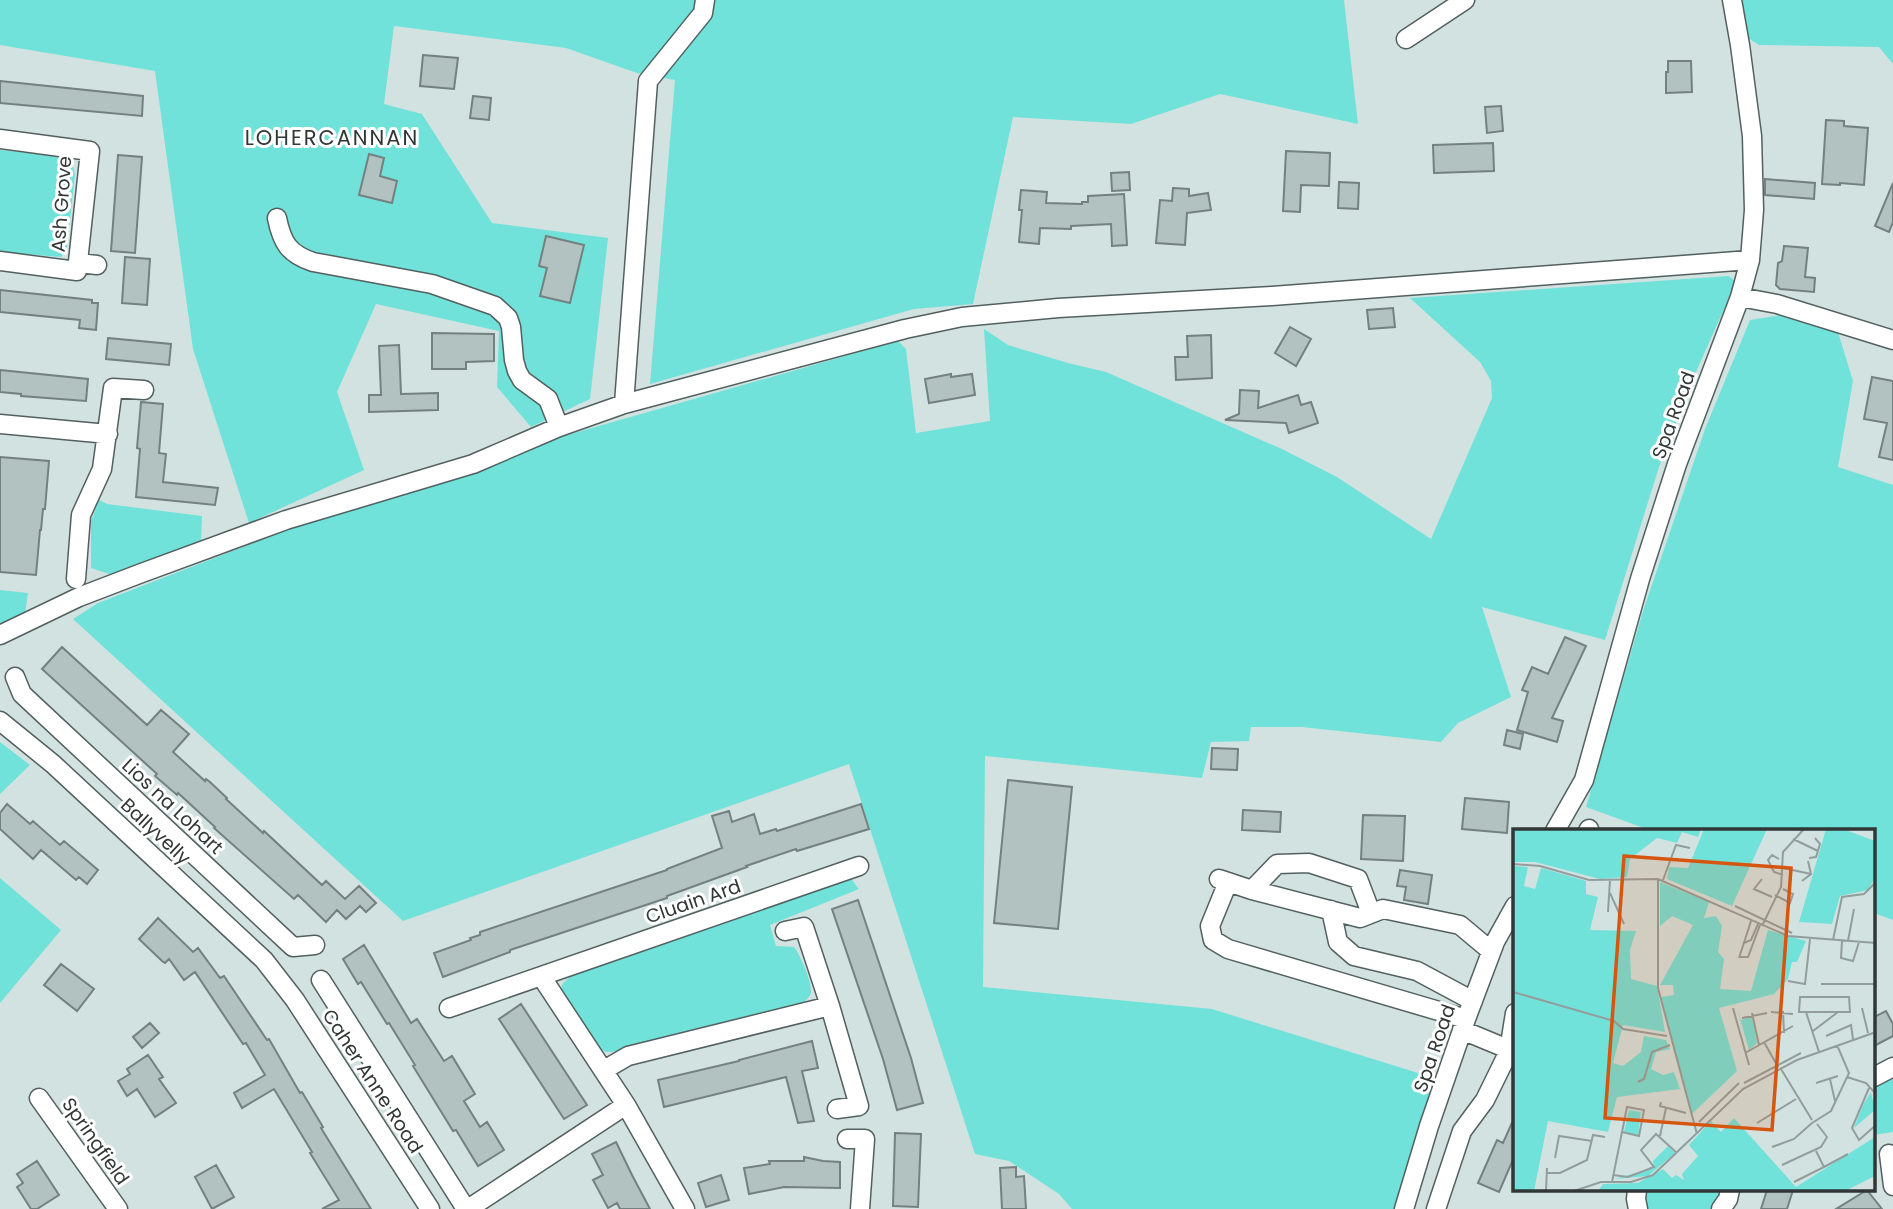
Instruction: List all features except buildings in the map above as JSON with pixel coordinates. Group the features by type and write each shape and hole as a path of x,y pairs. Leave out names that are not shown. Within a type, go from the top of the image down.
{"street":[{"path":"624,404 648,81 703,13 705,0"},
{"path":"1406,39 1465,0"},
{"name":"Spa Road","path":"1556,829 1584,780 1652,541 1677,464 1740,297 1749,260 1754,210 1752,136 1732,0"},
{"name":"Ash Grove","path":"0,139 90,151 77,271 0,261"},
{"path":"277,218 292,253 299,257 313,262 432,284 495,306 508,318 517,371 522,380 548,399 559,427"},
{"path":"0,635 79,597 286,520 473,464 559,427 624,404 905,329 962,317 1058,308 1272,296 1749,260"},
{"path":"78,263 97,265"},
{"path":"1740,297 1777,304 1893,340"},
{"path":"76,579 81,515 102,469 113,387 144,390"},
{"path":"0,424 108,434"},
{"name":"Lios na Lohart","path":"15,677 22,694 293,947 315,945"},
{"name":"Ballyvelly","path":"0,721 53,764 279,977"},
{"path":"143,849 164,826"},
{"path":"1252,890 1277,864 1309,863 1358,879 1371,913"},
{"name":"Cluain Ard","path":"449,1008 859,866"},
{"path":"1436,1209 1462,1131 1485,1100 1512,1051 1464,1025 1228,949 1213,940 1210,926 1224,880 1360,918 1382,909 1460,925 1491,951"},
{"path":"1331,910 1338,942 1354,956 1417,971 1473,1001"},
{"name":"Spa Road","path":"1404,1209 1464,1025 1491,951 1513,910"},
{"path":"785,931 804,927 859,1106 837,1109"},
{"path":"541,976 626,1105 685,1209"},
{"name":"Caher Anne Road","path":"279,977 430,1209"},
{"path":"321,980 467,1209 626,1105"},
{"path":"604,1070 628,1056 830,1006"},
{"path":"1876,1076 1893,1067"},
{"name":"Springfield","path":"39,1098 118,1209"},
{"path":"847,1139 865,1139 860,1209"},
{"path":"1885,1154 1893,1186"},
{"path":"1721,1209 1730,1192"}],"shaded area":[{"path":"0,0 1344,0 1358,124 1220,94 1131,124 1013,117 973,304 914,309 650,384 675,80 637,73 566,48 394,26 384,104 422,114 492,223 608,238 590,399 531,427 497,387 499,331 376,304 337,392 364,470 249,523 193,349 155,71 0,45"},
{"path":"1739,0 1893,0 1893,64 1879,47 1759,45 1745,36"},
{"path":"0,150 62,156 72,163 75,174 67,247 61,257 0,252"},
{"path":"1729,276 1736,282 1696,372 1659,467 1605,640 1482,607 1511,697 1458,723 1441,742 1302,727 1251,727 1249,741 1211,742 1202,778 985,756 983,987 1212,1009 1431,1077 1430,1092 1398,1209 1072,1209 1059,1194 1009,1161 975,1154 849,764 403,921 73,619 98,603 331,513 471,474 532,445 898,341 906,349 916,433 990,421 984,329 1008,345 1106,372 1282,449 1337,477 1431,539 1492,398 1491,381 1480,362 1410,298"},
{"path":"1781,315 1837,329 1853,381 1838,467 1893,485 1893,920 1876,914 1876,829 1646,829 1586,807 1643,611 1705,429 1750,320"},
{"path":"99,500 107,504 202,516 201,543 115,576 91,568 91,521"},
{"path":"0,590 28,593 25,614 0,625"},
{"path":"0,742 30,765 0,794"},
{"path":"0,878 61,930 0,1003"},
{"path":"848,878 859,889 770,925 776,946 794,947 802,962 811,992 804,1002 606,1052 595,1046 561,998 563,983 575,973"},
{"path":"1893,1074 1893,1132 1876,1135 1876,1083"},
{"path":"1647,1192 1721,1192 1717,1209 1647,1209 1645,1200"}],"district":[{"name":"LOHERCANNAN","path":"332,138"}]}
